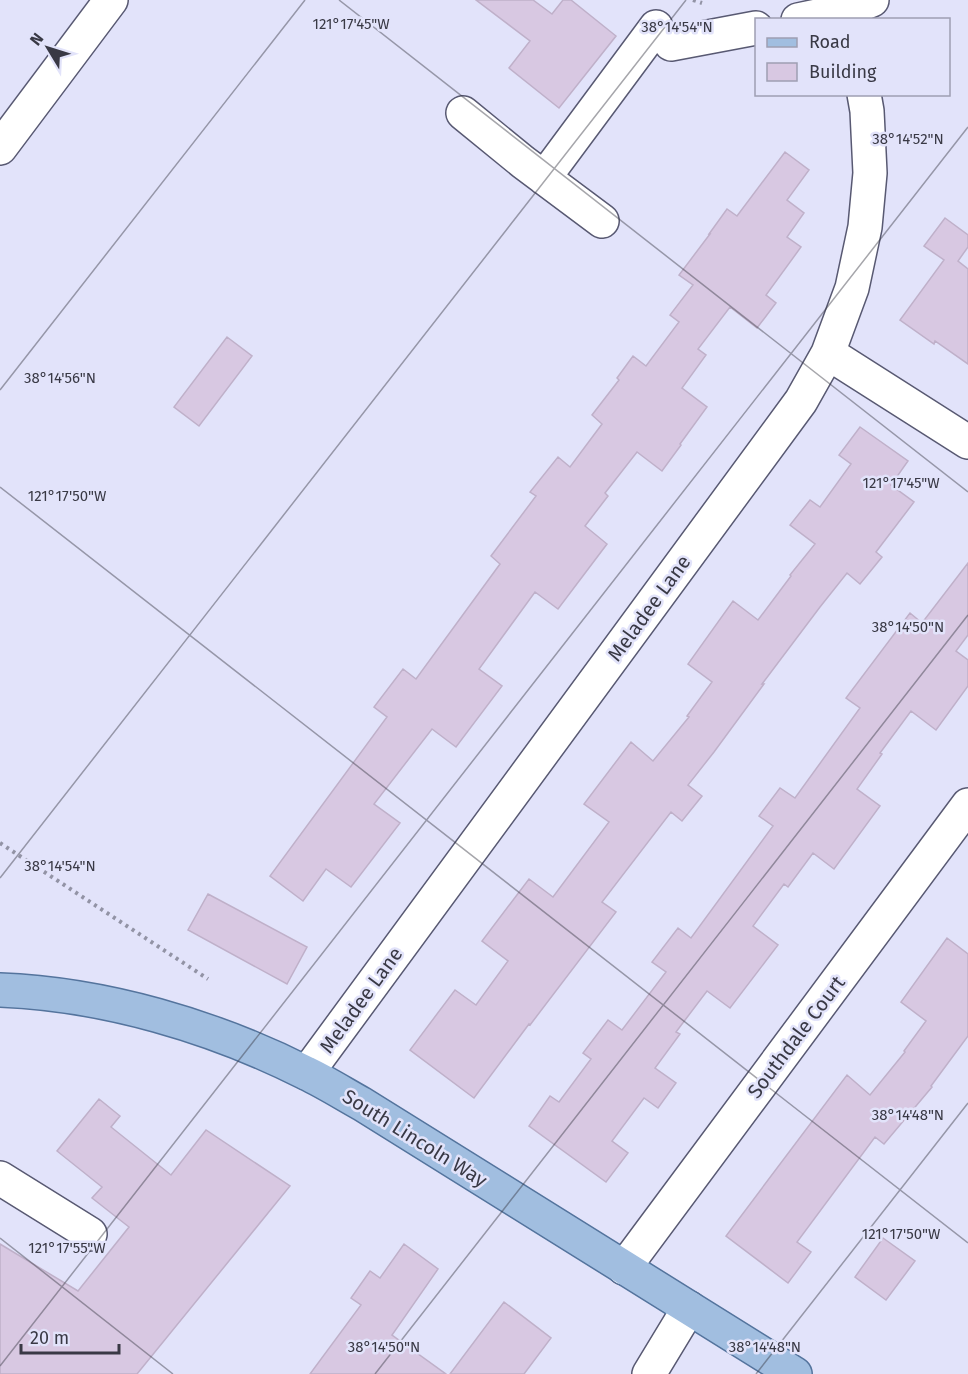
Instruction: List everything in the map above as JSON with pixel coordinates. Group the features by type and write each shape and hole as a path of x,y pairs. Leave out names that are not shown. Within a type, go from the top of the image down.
{"main road":[{"name":"South Lincoln Way","path":"0,990 20,990 100,1002 178,1021 255,1049 308,1073 362,1104 795,1374"}],"street":[{"path":"0,148 111,0"},
{"path":"807,18 855,7"},
{"path":"544,178 664,36 755,28"},
{"name":"Meladee Lane","path":"308,1073 801,401 828,353 852,288 866,227 870,173 864,96"},
{"path":"463,113 602,221"},
{"path":"828,353 968,442"},
{"name":"Southdale Court","path":"624,1268 968,805"},
{"path":"0,1178 90,1234"},
{"path":"649,1374 689,1308"}],"path":[{"path":"0,843 207,979"}],"building":[{"path":"476,0 533,0 552,14 563,0 571,0 616,36 559,108 509,68 530,41"},
{"path":"785,152 809,170 787,200 804,213 787,237 801,247 766,295 776,303 757,328 730,307 698,349 706,355 682,388 707,407 681,445 662,471 637,452 605,493 608,496 585,526 607,544 558,609 535,592 479,669 502,686 456,747 432,729 374,804 400,823 351,887 326,869 303,901 270,876 387,717 374,707 403,669 416,679 500,564 491,556 536,496 530,492 558,457 570,467 602,424 592,415 619,380 617,378 633,356 646,366 679,322 670,315 693,285 679,275 727,209 737,216"},
{"path":"945,218 968,235 968,247 958,261 968,269 968,364 900,320 944,260 924,246"},
{"path":"227,337 252,356 199,426 174,407"},
{"path":"860,427 908,461 891,485 914,502 876,552 882,557 860,584 847,573 762,684 764,684 688,785 702,796 682,821 671,812 602,902 616,912 474,1098 410,1050 455,990 476,1005 508,961 482,941 529,879 553,897 609,822 584,804 631,742 653,761 689,717 687,716 712,682 688,664 733,601 758,620 815,544 790,525 810,500 820,507 851,464 839,455"},
{"path":"968,563 968,635 956,651 968,660 968,686 936,730 911,711 857,789 880,806 834,869 813,853 788,887 784,884 753,926 778,945 730,1008 707,991 676,1032 680,1034 655,1068 676,1083 658,1108 644,1098 612,1141 628,1153 606,1182 529,1126 550,1096 559,1102 591,1059 583,1053 608,1020 622,1030 666,972 652,962 678,928 691,938 773,826 759,816 780,788 795,798 860,708 846,698 910,613 922,623"},
{"path":"208,894 307,947 287,984 188,930"},
{"path":"947,938 968,954 968,1036 932,1087 884,1144 875,1137 797,1242 811,1252 788,1283 726,1236 847,1075 870,1095 905,1052 926,1021 901,1002"},
{"path":"99,1099 120,1116 111,1127 171,1175 206,1130 290,1186 137,1374 0,1374 0,1244 78,1291 129,1227 92,1198 102,1187 57,1151"},
{"path":"883,1238 915,1261 886,1300 855,1277"},
{"path":"404,1244 438,1269 392,1335 446,1374 310,1374 361,1305 351,1298 370,1271 380,1278"},
{"path":"504,1302 551,1338 524,1374 450,1374"}]}
